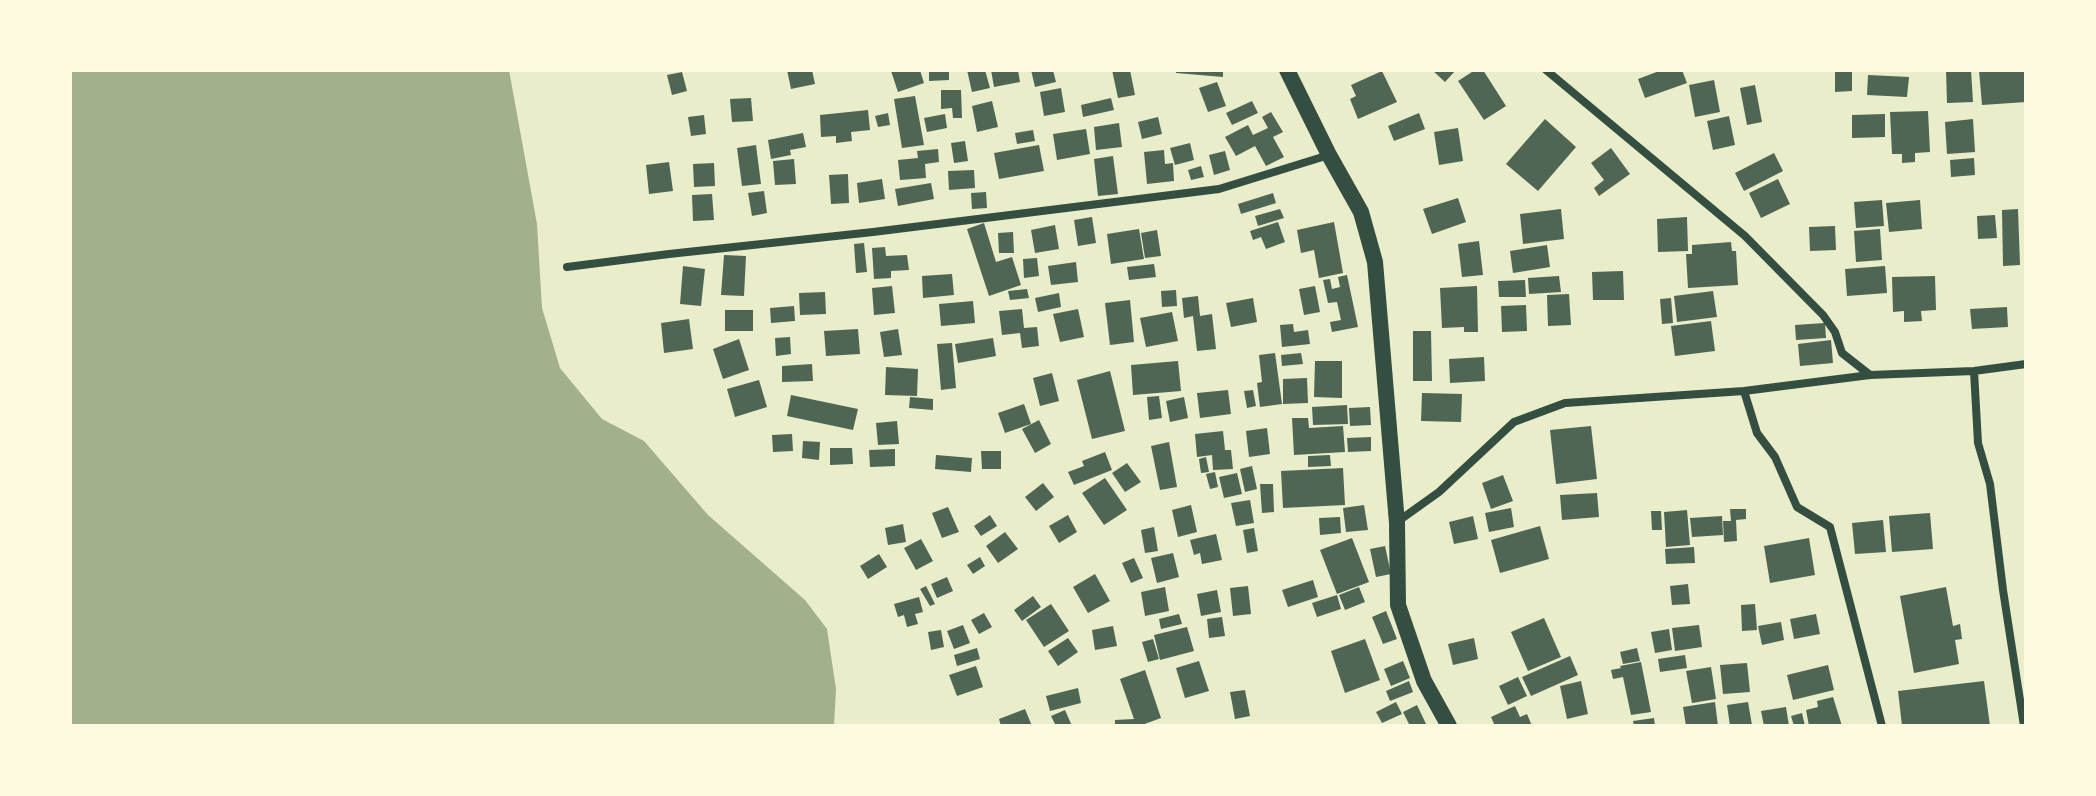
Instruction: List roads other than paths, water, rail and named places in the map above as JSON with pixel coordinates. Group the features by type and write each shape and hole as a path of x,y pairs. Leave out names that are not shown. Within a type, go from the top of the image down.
{"main road":[{"path":"1287,70 1361,212 1375,262 1397,523 1398,605 1424,681 1449,726"}],"street":[{"path":"1546,70 1745,236 1823,315 1835,332 1842,353 1870,375"},
{"path":"567,267 1219,189 1329,155"},
{"path":"1397,523 1439,492 1514,422 1565,403 1744,391 1870,375 1974,371 2026,364"},
{"path":"1974,371 1978,443 1990,484 2024,726"},
{"path":"1744,391 1757,433 1775,457 1797,507 1830,527 1882,726"}]}
